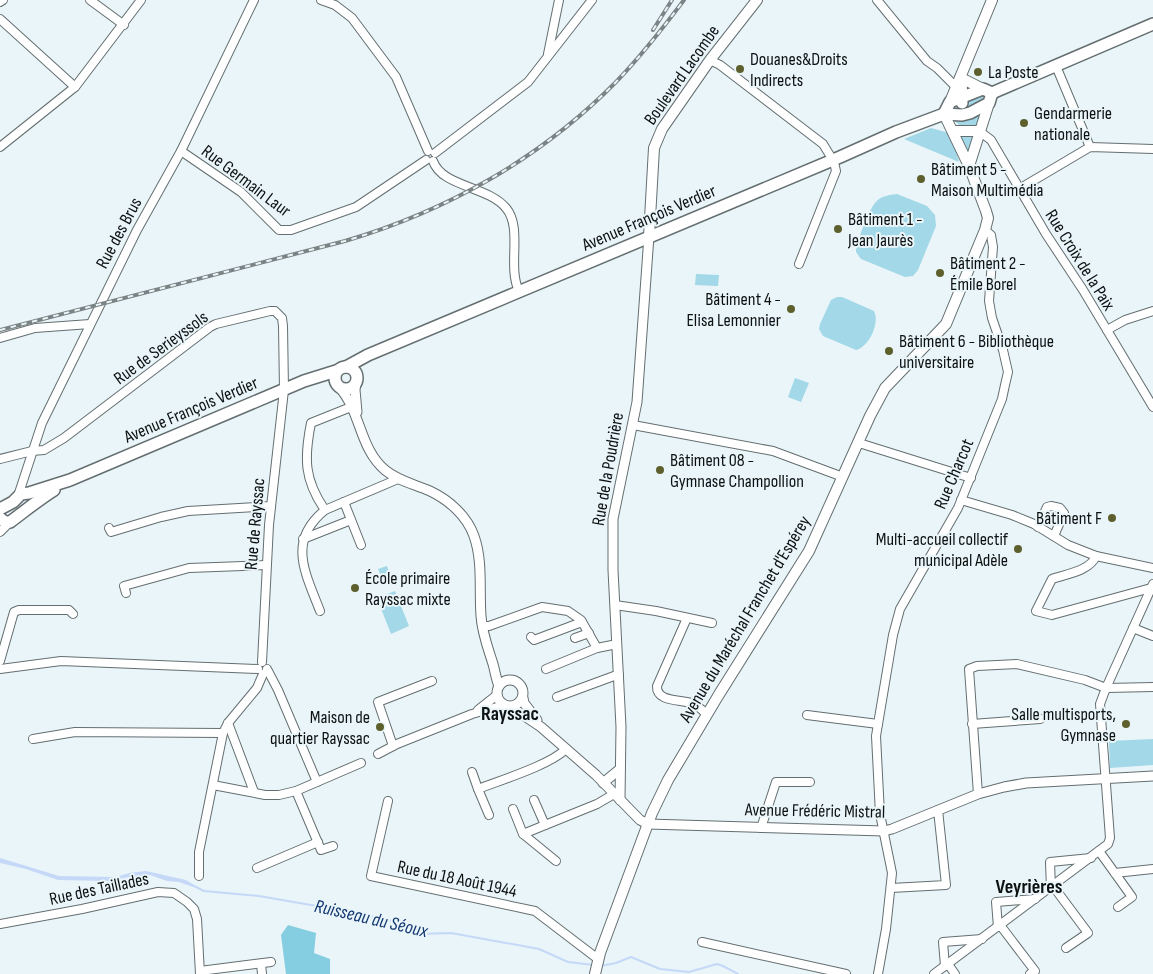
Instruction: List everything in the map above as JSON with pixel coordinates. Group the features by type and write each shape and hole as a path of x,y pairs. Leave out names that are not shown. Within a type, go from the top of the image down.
{"main road":[{"name":"Boulevard Lacombe","path":"649,236 656,139 710,60 757,0"},
{"path":"992,0 959,88 944,114 962,115 988,95 1153,24"},
{"path":"959,88 988,95"},
{"path":"959,88 988,95"},
{"path":"959,88 962,115"},
{"path":"969,166 988,95"},
{"name":"Avenue François Verdier","path":"26,495 70,480 304,381 342,377 368,355 896,132 944,114"},
{"name":"Avenue du Maréchal Franchet d'Espérey","path":"596,969 648,824 668,780 809,551 873,410 885,388 946,324 985,230 988,218 969,166 944,114"},
{"path":"953,131 979,131"},
{"path":"26,495 30,508 22,512 2,516 26,495"}],"street":[{"path":"90,0 124,25"},
{"path":"0,147 75,87 124,25 141,0"},
{"name":"Rue des Brus","path":"26,495 32,451 42,423 137,230 182,151 254,0"},
{"path":"321,0 335,5 352,18 396,77 430,157 439,173 491,196 506,208 513,223 514,267 516,284 519,291"},
{"path":"547,57 559,0"},
{"path":"430,157 528,82 592,0"},
{"path":"877,0 928,61 959,88"},
{"path":"0,19 75,87"},
{"path":"553,30 555,34 564,37"},
{"path":"710,60 720,65 823,144 832,160 836,171 799,264"},
{"path":"1056,66 1090,147"},
{"name":"Rue Croix de la Paix","path":"979,131 991,140 1153,407"},
{"path":"1019,188 1090,147 1153,149"},
{"name":"Rue Germain Laur","path":"182,151 241,192 279,230 299,227 356,207 430,157"},
{"name":"Rue Charcot","path":"878,974 892,873 880,814 875,739 894,635 900,610 926,566 971,478 1002,399 1008,372 1004,350 992,318 989,301 993,247 991,234 985,230"},
{"name":"Rue de la Poudrière","path":"617,797 621,727 613,519 637,402 649,236"},
{"name":"Rue de Serieyssols","path":"0,459 44,450 64,438 201,333 216,324 270,311 280,314 283,326 284,390"},
{"path":"1107,330 1125,320 1153,311"},
{"path":"0,338 35,328 90,324"},
{"path":"342,377 366,445 376,460 385,470 398,479 431,492 454,507 467,520 474,534 479,553 482,626 493,663 499,701 541,727 603,783 640,820 648,824"},
{"path":"342,377 355,390 357,422"},
{"name":"Rue de Rayssac","path":"199,876 199,852 223,733 228,723 257,688 262,668 266,565 284,390"},
{"path":"325,510 314,492 306,468 306,448 311,424 351,407"},
{"path":"633,425 774,451 843,477"},
{"path":"859,443 971,478"},
{"path":"320,611 310,586 303,560 303,539 310,523 325,510 398,479"},
{"path":"961,500 1012,515 1038,527 1068,546 1096,556 1153,568"},
{"path":"344,502 361,545"},
{"path":"109,528 110,532 188,511 271,506"},
{"path":"1038,527 1047,507 1060,508 1064,512 1063,518 1054,536"},
{"path":"0,532 2,516"},
{"path":"303,539 351,520"},
{"path":"1096,556 1089,566 1052,579 1036,610 1052,615 1152,586"},
{"path":"126,593 124,586 189,568 266,565"},
{"path":"934,974 1108,844 1110,838 1100,704 1152,586"},
{"path":"616,605 635,607 712,623"},
{"path":"482,626 489,626 542,607 568,612 582,622 597,648"},
{"path":"0,661 14,612 18,610 69,610 73,614"},
{"path":"688,618 656,686 656,691 665,698 694,704 707,714"},
{"path":"531,637 534,640 582,622"},
{"path":"1133,628 1153,636"},
{"path":"575,638 589,633"},
{"path":"546,670 597,648 617,644"},
{"path":"0,669 61,661 262,668 278,690 317,782"},
{"path":"493,663 510,680 521,686 524,704 541,727"},
{"path":"978,794 969,669 977,666 1017,664 1085,680 1106,688 1153,687"},
{"path":"557,697 619,675"},
{"path":"472,714 506,681 510,680"},
{"path":"394,746 378,702 432,681"},
{"path":"378,754 472,714 518,704 523,698"},
{"path":"807,715 878,724"},
{"path":"972,724 1040,719"},
{"path":"228,723 254,792"},
{"path":"33,739 75,732 223,733"},
{"path":"478,789 549,760 566,749"},
{"path":"213,784 279,795 296,791 361,763"},
{"path":"603,783 620,769"},
{"path":"472,772 489,815"},
{"name":"Avenue Frédéric Mistral","path":"648,824 884,831 997,788 1026,784 1153,776"},
{"path":"761,828 776,782 810,782"},
{"path":"296,791 322,850 333,846"},
{"path":"523,834 544,824 617,797"},
{"path":"534,800 544,824"},
{"name":"Rue du 18 Août 1944","path":"388,801 371,876 535,911 596,969"},
{"path":"513,809 523,834 556,861"},
{"path":"891,888 946,885 938,810"},
{"path":"257,868 318,842"},
{"path":"1099,851 1132,897 1118,907"},
{"path":"1066,948 1088,933 1052,887 1050,862 1091,858"},
{"path":"1115,873 1153,869"},
{"name":"Rue des Taillades","path":"0,924 82,909 158,892 174,893 194,909 197,919 200,972"},
{"path":"1030,974 1034,971 999,926 996,902 1036,899"},
{"path":"955,974 947,965 943,942 982,938"},
{"path":"702,942 846,974"},
{"path":"200,972 271,962"},
{"path":"261,964 262,974"}],"shaded area":[{"path":"976,95 984,96 984,100 968,110 967,100"},
{"path":"982,110 977,126 960,126 955,121"},
{"path":"931,128 949,133 959,162 904,139"},
{"path":"960,134 976,135 968,160 960,138"},
{"path":"897,194 927,206 935,215 936,226 918,270 913,276 905,277 861,259 856,252 863,227 875,203 882,197"},
{"path":"696,274 719,275 718,286 695,285"},
{"path":"842,297 874,311 876,322 872,334 861,348 856,350 823,336 819,329 831,300"},
{"path":"795,378 809,383 801,402 788,397"},
{"path":"387,566 391,578 383,581 378,569"},
{"path":"395,591 409,626 391,634 377,598"},
{"path":"1153,739 1153,765 1110,768 1109,741"},
{"path":"0,858 59,876 116,877 146,871 186,880 194,885 193,887 150,875 108,881 58,880 26,869 0,863"},
{"path":"288,925 316,933 314,953 330,959 330,974 286,974 281,935"}],"waterway":[{"name":"Ruisseau du Séoux","path":"192,885 204,891 259,896 331,907 405,924 420,934 451,933 539,949 568,962 593,965"},
{"name":"Ruisseau du Séoux","path":"600,966 616,963 631,957 660,969 689,972 717,964 738,974"}],"railway":[{"path":"653,30 672,0"},
{"path":"0,330 345,241 383,229 456,198 524,158 587,109 634,62 684,0"}],"place":[{"name":"Douanes&Droits Indirects","path":"740,69"},
{"name":"La Poste","path":"978,72"},
{"name":"Gendarmerie nationale","path":"1024,123"},
{"name":"Bâtiment 5 - Maison Multimédia","path":"921,179"},
{"name":"Bâtiment 1 - Jean Jaurès","path":"838,229"},
{"name":"Bâtiment 2 - Émile Borel","path":"940,273"},
{"name":"Bâtiment 4 - Elisa Lemonnier","path":"791,309"},
{"name":"Bâtiment 6 - Bibliothèque universitaire","path":"889,351"},
{"name":"Bâtiment 08 - Gymnase Champollion","path":"660,470"},
{"name":"Bâtiment F","path":"1112,518"},
{"name":"Multi-accueil collectif municipal Adèle","path":"1018,549"},
{"name":"École primaire Rayssac mixte","path":"355,588"},
{"name":"Salle multisports, Gymnase","path":"1126,724"},
{"name":"Maison de quartier Rayssac","path":"380,727"}],"district":[{"name":"Rayssac","path":"510,714"},
{"name":"Veyrières","path":"1029,887"}]}
